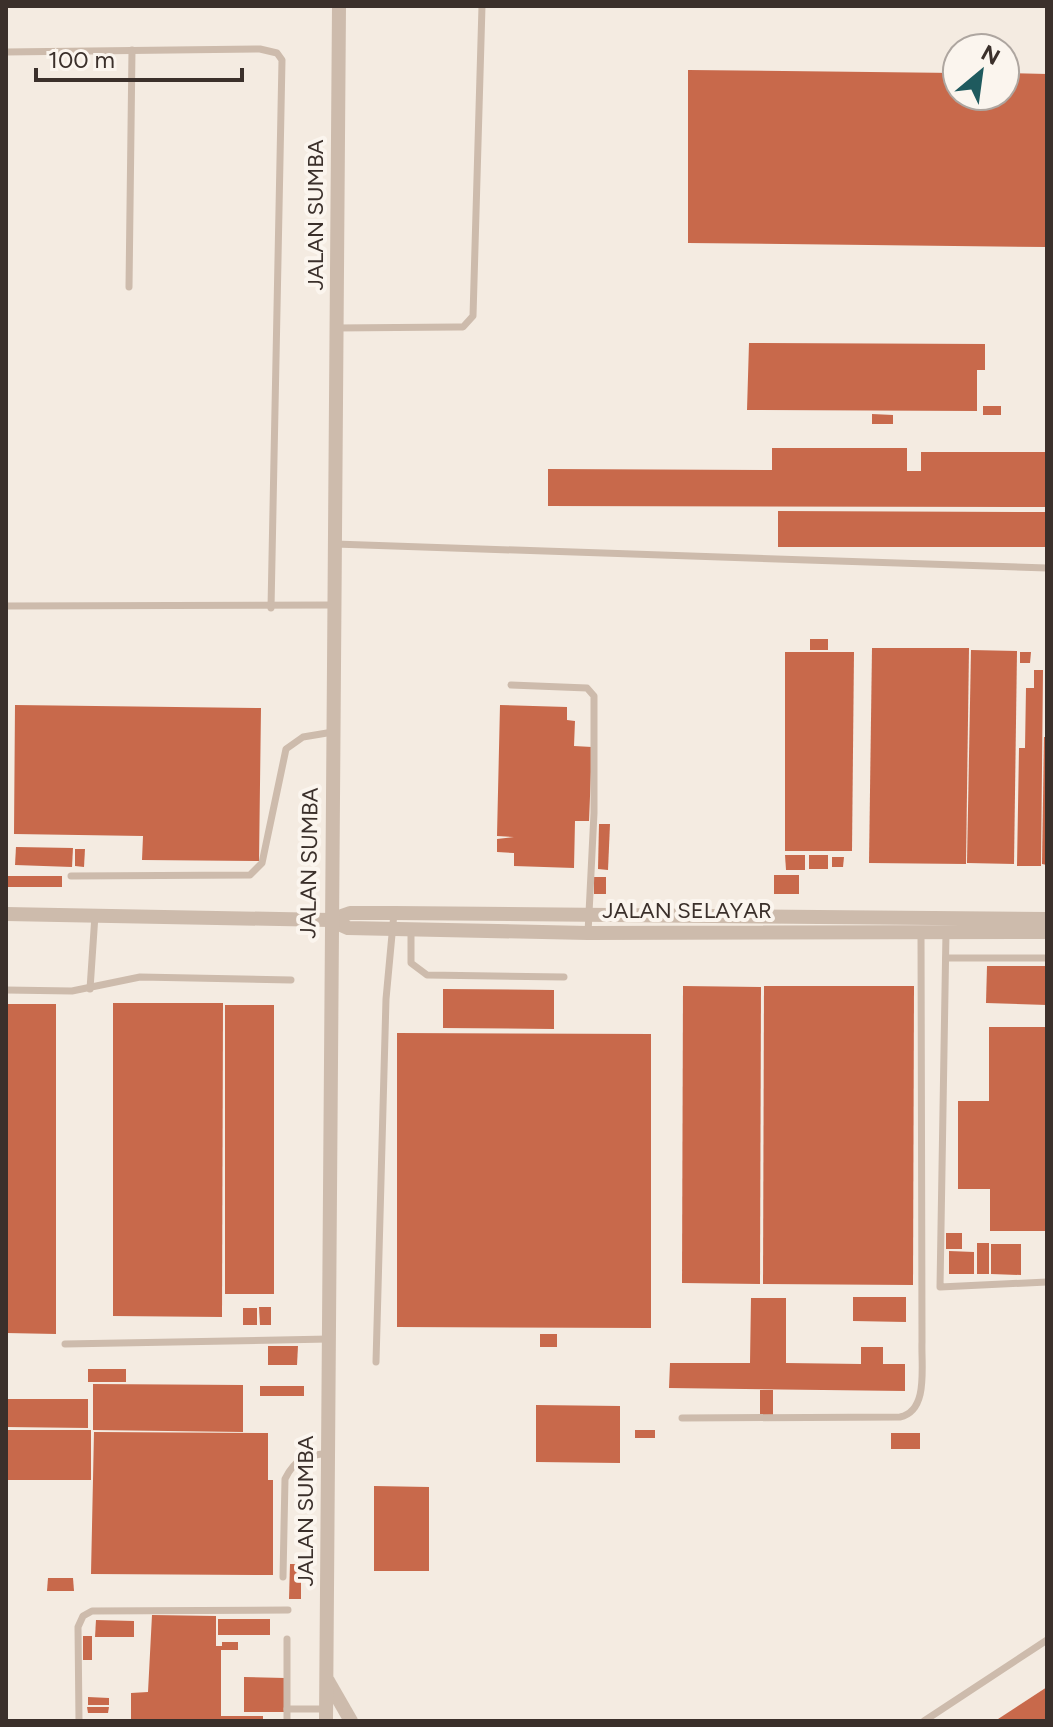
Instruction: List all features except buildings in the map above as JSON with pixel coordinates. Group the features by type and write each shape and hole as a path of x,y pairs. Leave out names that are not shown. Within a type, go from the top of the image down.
{"street":[{"name":"JALAN SUMBA","path":"326,1715 339,6"},
{"name":"JALAN SELAYAR","path":"6,914 330,920 348,928 393,921 587,915 921,925 1012,925 1047,919"},
{"path":"685,931 686,916"},
{"name":"JALAN SELAYAR","path":"393,921 411,929 588,933 812,924"},
{"name":"JALAN SELAYAR","path":"1012,925 1047,932"},
{"path":"326,1678 351,1721"}],"lane":[{"path":"336,328 463,327 473,316 482,6"},
{"path":"6,52 260,49 277,53 282,60 271,608"},
{"path":"129,287 132,50"},
{"path":"335,544 1047,568"},
{"path":"6,606 271,608 334,605"},
{"path":"511,685 587,688 594,696 594,813 588,933"},
{"path":"71,876 250,875 262,863 286,749 303,737 333,732"},
{"path":"90,989 95,915"},
{"path":"376,1362 385,1024 393,921"},
{"path":"682,1418 900,1417 909,1415 915,1408 920,1396 922,1342 921,925"},
{"path":"947,925 940,1287 1047,1282"},
{"path":"411,929 411,963"},
{"path":"946,958 1047,958"},
{"path":"390,963 411,963 427,975 564,977"},
{"path":"6,990 90,989 140,977 291,980"},
{"path":"65,1344 329,1339"},
{"path":"283,1577 285,1479 291,1465 302,1457 328,1453"},
{"path":"79,1721 78,1627 83,1616 92,1611 288,1610"},
{"path":"287,1639 287,1721"},
{"path":"924,1721 1047,1640"},
{"path":"287,1709 326,1715"}]}
